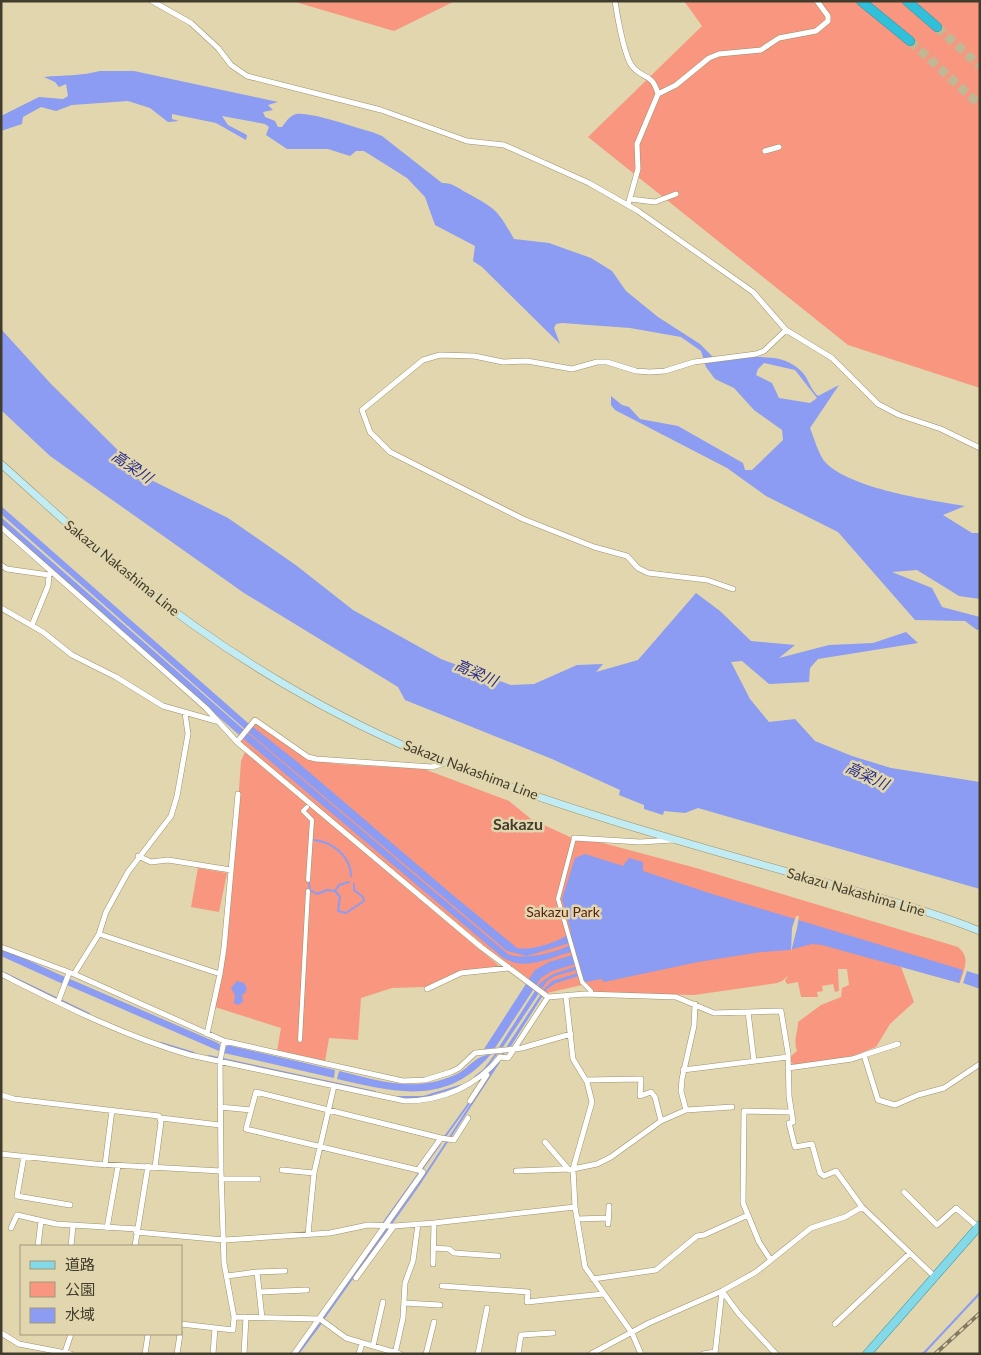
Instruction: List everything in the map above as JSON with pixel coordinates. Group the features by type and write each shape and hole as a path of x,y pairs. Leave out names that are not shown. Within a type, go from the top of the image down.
{"highway":[{"path":"861,1 910,41"},
{"path":"907,1 937,26"}],"main road":[{"name":"Sakazu Nakashima Line","path":"1,464 106,557 162,602 218,642 337,711 444,762 543,798 674,840 941,917 980,931"},
{"path":"941,917 980,926"},
{"path":"867,1354 979,1226"}],"street":[{"path":"152,1 191,23 218,48 231,65 247,76 381,110 467,141 504,145 590,182 628,205 753,292 786,330 832,358 870,397 889,411 941,429 980,448"},
{"path":"615,1 620,32 632,66 654,82 658,94"},
{"path":"628,205 638,169 637,144 658,94 676,85 709,58 719,54 761,50 779,38 816,31 828,21 828,16 817,1"},
{"path":"765,151 779,147"},
{"path":"630,199 655,202 676,194"},
{"path":"733,589 707,580 648,573 638,568 627,556 594,547 523,520 390,452 370,432 362,410 423,360 440,355 474,356 503,362 527,361 572,369 602,362 636,371 665,371 694,362 756,354 764,351 786,330"},
{"path":"1,527 51,574 206,708 216,721 238,740 481,947 547,996 566,997 585,994 676,997 714,1013 781,1011 788,1057 793,1122 789,1123 794,1147 812,1144 820,1173 824,1176 836,1171 862,1207 935,1277"},
{"path":"1,566 7,569 51,574"},
{"path":"32,625 51,574"},
{"path":"1,608 32,625 72,655 116,677 163,706 216,721"},
{"path":"58,1002 70,975 98,934 106,912 138,856 171,816 177,796 188,734 185,713"},
{"path":"238,740 253,722 258,721 308,757 320,760 432,767 444,762"},
{"path":"206,1034 220,974 238,794"},
{"path":"307,807 303,811 312,820 308,880"},
{"path":"592,991 582,982 558,896 574,838 593,841 640,842 668,842 674,840"},
{"path":"138,856 151,862 168,860 231,870"},
{"path":"300,1040 308,891"},
{"path":"98,934 220,974"},
{"path":"1,947 224,1042 403,1081 416,1081 451,1072 459,1068 475,1053 522,1048 571,1034"},
{"path":"428,989 461,973 509,968"},
{"path":"1,974 98,1023 157,1046 390,1099 418,1101 465,1087 484,1076 500,1057 508,1058 547,996"},
{"path":"566,997 573,1059 586,1080 592,1102 571,1169"},
{"path":"686,1110 681,1090 683,1070 694,1026 695,1004"},
{"path":"748,1012 754,1061"},
{"path":"182,1326 233,1330 234,1317 226,1276 221,1179 220,1060 224,1042"},
{"path":"788,1068 852,1059 898,1044"},
{"path":"864,1054 878,1100 895,1105 918,1095 944,1088 980,1064"},
{"path":"683,1070 788,1057"},
{"path":"470,1101 494,1064"},
{"path":"586,1080 641,1079 640,1096 651,1092 660,1121"},
{"path":"308,1234 314,1173 334,1086"},
{"path":"421,1171 246,1129 256,1092 452,1140 454,1140 468,1118"},
{"path":"1,1095 14,1100 112,1110 220,1125"},
{"path":"220,1107 251,1110"},
{"path":"516,1171 571,1169 597,1164 611,1157 660,1121 686,1110 732,1107"},
{"path":"105,1165 112,1110"},
{"path":"770,1260 759,1242 743,1203 744,1111 791,1112"},
{"path":"154,1167 161,1118"},
{"path":"294,1354 385,1225 441,1138"},
{"path":"545,1142 571,1169 573,1175 575,1207 585,1267 632,1333 641,1354"},
{"path":"1,1154 105,1165 221,1171"},
{"path":"24,1156 17,1196 70,1205"},
{"path":"107,1228 118,1166"},
{"path":"135,1245 148,1166"},
{"path":"282,1170 314,1173"},
{"path":"221,1179 258,1179"},
{"path":"904,1192 937,1225 956,1208 979,1226"},
{"path":"577,1219 608,1221 609,1206"},
{"path":"11,1228 17,1215 73,1226 224,1240 330,1232 368,1225 394,1226 434,1223 575,1207"},
{"path":"591,1354 649,1323 722,1291 756,1272 811,1228 846,1217 862,1207"},
{"path":"593,1279 656,1270 697,1236 704,1236 748,1215"},
{"path":"38,1245 41,1221"},
{"path":"433,1264 434,1223"},
{"path":"234,1317 320,1319 346,1338 397,1353 405,1283 413,1261 418,1224"},
{"path":"71,1245 73,1226"},
{"path":"356,1278 394,1226"},
{"path":"433,1248 449,1249 454,1254 498,1256"},
{"path":"836,1324 910,1253"},
{"path":"226,1276 285,1270"},
{"path":"257,1272 262,1318"},
{"path":"442,1286 528,1292 527,1302 604,1294"},
{"path":"259,1292 307,1290"},
{"path":"703,1354 715,1353 722,1291"},
{"path":"722,1291 739,1314 776,1354"},
{"path":"372,1346 383,1302"},
{"path":"404,1303 440,1305"},
{"path":"478,1354 488,1308"},
{"path":"244,1354 246,1318"},
{"path":"426,1354 434,1322"},
{"path":"213,1354 215,1328"},
{"path":"1,1333 18,1344 68,1353 71,1335"},
{"path":"518,1354 521,1335 553,1333"},
{"path":"145,1354 148,1335"},
{"path":"177,1354 180,1335"},
{"path":"359,1354 362,1343"}],"green space":[{"path":"292,1 455,1 394,31"},
{"path":"684,1 980,1 980,388 848,345 588,137 702,26"},
{"name":"Sakazu Park","path":"255,723 311,760 337,764 424,769 509,801 531,819 572,838 603,843 696,868 958,947 965,959 965,968 960,983 873,959 901,967 914,1002 890,1024 876,1047 850,1057 794,1066 790,1060 791,1056 797,1051 798,1022 821,1005 841,997 842,988 849,985 847,969 838,969 839,991 835,992 833,984 822,986 823,991 817,992 818,997 801,997 798,982 787,984 785,980 789,975 777,983 694,995 589,992 582,985 547,993 486,947 241,744 241,740"},
{"path":"245,752 498,965 497,967 460,971 425,987 392,988 361,998 358,1040 329,1038 325,1062 277,1051 281,1028 215,1007 234,862 241,761"},
{"path":"198,868 227,873 219,912 191,907"}],"water":[{"path":"100,71 134,71 278,102 268,105 273,110 263,112 265,117 275,121 278,127 282,127 294,115 302,114 333,120 382,136 442,183 455,186 490,207 504,221 514,239 549,243 591,258 612,271 626,291 658,317 700,344 716,360 762,357 784,360 794,365 803,373 818,396 839,385 810,428 821,456 826,463 838,472 854,480 912,497 965,506 943,515 972,533 980,533 980,599 959,596 917,570 892,572 932,588 942,607 980,617 980,629 977,630 965,621 915,620 838,532 766,496 727,468 615,410 611,405 611,396 622,405 629,407 640,419 678,426 743,463 745,470 752,470 783,440 782,430 754,410 734,388 715,379 706,367 701,351 681,337 630,328 562,323 556,324 554,328 560,344 482,267 473,261 475,246 435,225 425,197 407,178 364,151 356,151 350,156 328,149 287,149 266,135 269,127 265,124 222,116 228,125 247,135 246,140 216,123 172,114 172,119 179,121 168,122 150,108 128,101 72,105 56,111 41,107 23,117 22,124 1,131 1,116 39,97 63,99 68,96 66,84 59,87 55,82 44,77","holes":["764,363 795,370 817,398 810,403 779,398 772,383 756,375 758,369"]},
{"name":"高梁川","path":"1,329 51,384 145,477 228,518 297,566 353,610 441,659 511,685 534,684 577,665 603,664 596,672 638,660 696,593 720,611 751,641 795,645 779,658 829,645 873,643 906,632 918,643 818,659 810,668 809,682 769,684 742,661 731,662 750,699 769,722 795,719 815,741 852,756 891,768 980,782 980,889 698,808 685,813 664,811 663,815 644,809 644,805 619,795 620,790 552,759 405,700 398,687 244,593 50,456 1,410"},
{"path":"1,506 248,723 295,760 517,948 523,949 546,945 571,932 562,899 575,858 585,854 623,866 629,858 643,862 643,871 709,893 963,970 959,983 822,945 812,944 789,950 761,952 698,962 604,982 602,979 585,982 582,975 556,983 547,989 511,1046 507,1046 545,988 552,981 581,972 580,969 555,976 547,981 503,1047 499,1047 540,983 553,974 580,965 579,963 552,971 541,978 495,1048 484,1049 535,970 549,962 576,954 576,951 539,962 520,964 502,957 238,734 1,526 1,517 243,729 508,954 527,956 507,951 248,732 1,514","holes":["573,942 552,952 527,956"]},
{"path":"1,948 65,977 63,984 1,956"},
{"path":"967,971 980,975 980,989 963,983"},
{"path":"70,979 218,1043 220,1045 219,1051 67,985"},
{"path":"237,981 244,983 247,988 242,995 243,1002 238,1005 234,1003 235,995 231,988"},
{"path":"227,1045 335,1070 334,1078 224,1053"},
{"path":"491,1054 474,1071 456,1082 438,1089 399,1091 337,1079 339,1071 397,1084 425,1083 455,1075 476,1060"}],"pier":[{"path":"796,916 799,916 791,952 792,928"}],"waterway":[{"path":"314,840 321,841 339,851 348,862 351,876"},
{"path":"309,883 310,890 317,894 327,890 335,891 339,885 349,882"},
{"path":"335,891 340,897 338,911 346,913 364,901 363,897 354,890 354,884"},
{"path":"6,974 89,1014"},
{"path":"161,1043 194,1053"},
{"path":"501,1057 510,1044"},
{"path":"475,1077 484,1070 497,1053"},
{"path":"209,1056 375,1092"},
{"path":"391,1224 499,1062"},
{"path":"489,1075 494,1067"},
{"path":"397,1097 423,1097 463,1085"},
{"path":"444,1138 470,1102"},
{"path":"384,1222 440,1144"},
{"path":"324,1318 388,1228"},
{"path":"923,1354 980,1293"},
{"path":"298,1354 321,1323"}],"tunnel":[{"path":"937,27 980,66"},
{"path":"910,41 980,105"}],"railway":[{"path":"935,1354 980,1313"}],"district":[{"name":"Sakazu","path":"518,824"}]}
